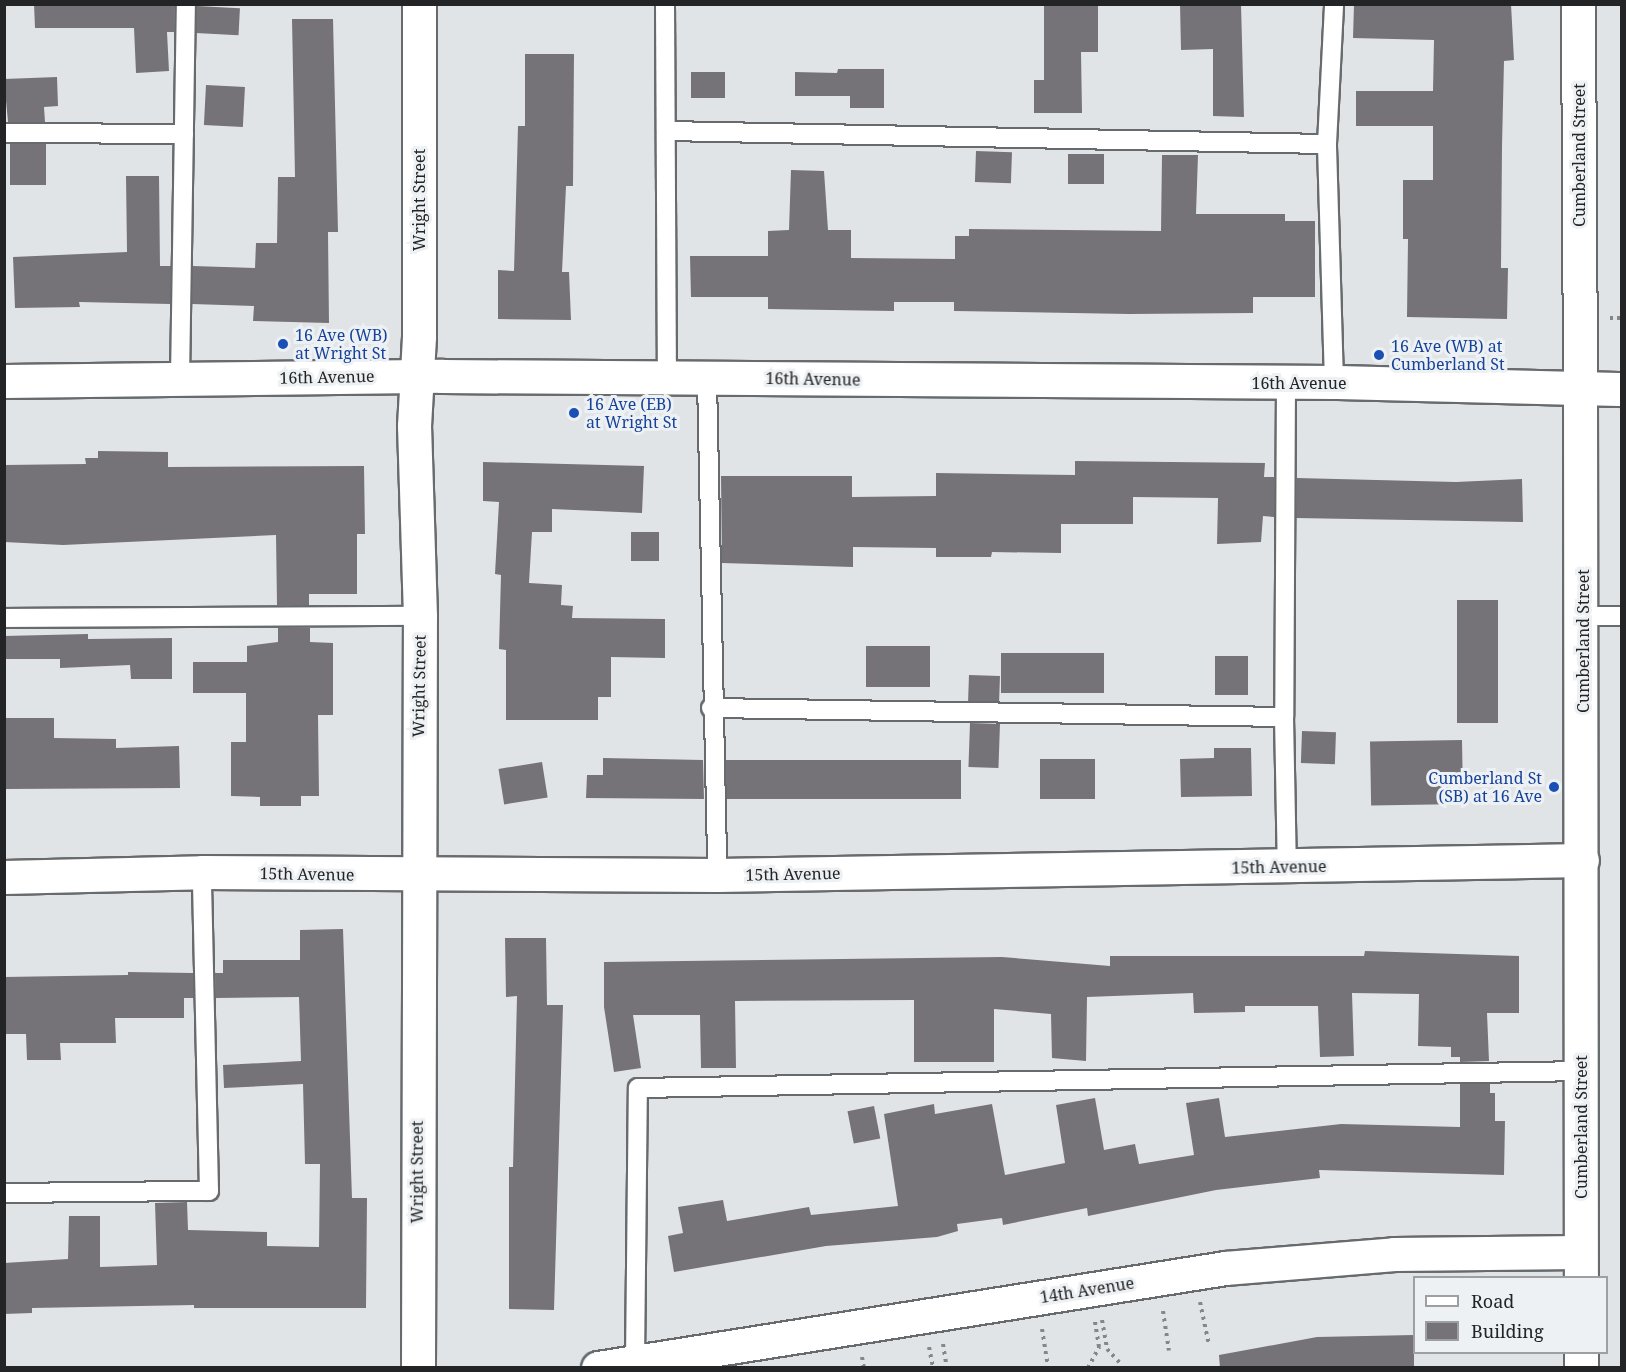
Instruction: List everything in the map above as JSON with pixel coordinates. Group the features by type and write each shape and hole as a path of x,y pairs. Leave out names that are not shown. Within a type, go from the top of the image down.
{"street":[{"name":"Wright Street","path":"418,1368 420,616 414,426 418,377 419,4"},
{"name":"Cumberland Street","path":"1578,4 1583,616 1580,1265"},
{"name":"16th Avenue","path":"4,381 418,377 706,378 1286,384 1334,382 1622,389"},
{"name":"15th Avenue","path":"4,877 202,872 418,876 717,875 1582,861"},
{"name":"14th Avenue","path":"598,1368 1236,1267 1383,1255 1580,1265"}],"lane":[{"path":"180,379 186,4"},
{"path":"665,4 666,379"},
{"path":"1334,4 1327,144 1334,382"},
{"path":"666,131 1327,144"},
{"path":"4,133 184,134"},
{"path":"706,378 711,708 717,875"},
{"path":"1286,384 1284,717 1287,867"},
{"path":"4,618 420,616"},
{"path":"1583,616 1622,616"},
{"path":"711,708 1284,717"},
{"path":"4,1193 208,1191 202,872"},
{"path":"635,1362 638,1088 1581,1071"}],"path":[{"path":"1610,318 1622,318"},
{"path":"1199,1296 1209,1345"},
{"path":"1162,1304 1169,1352"},
{"path":"1101,1313 1107,1349 1121,1364"},
{"path":"1088,1368 1099,1347 1094,1314"},
{"path":"1041,1323 1048,1368"},
{"path":"942,1338 947,1368"},
{"path":"927,1340 933,1368"}],"building":[{"path":"34,4 175,4 174,32 167,32 169,71 136,73 134,28 35,28"},
{"path":"1044,4 1098,4 1098,52 1081,52 1082,113 1034,113 1034,80 1044,80"},
{"path":"1180,4 1241,4 1244,117 1213,116 1213,49 1181,50"},
{"path":"1354,4 1511,4 1514,60 1504,61 1502,146 1501,268 1508,268 1507,319 1407,317 1408,239 1403,239 1403,180 1433,180 1433,126 1356,126 1356,91 1433,91 1434,40 1353,38"},
{"path":"197,6 240,8 239,35 196,33"},
{"path":"292,19 333,19 338,232 328,232 329,323 253,321 254,306 192,304 193,266 255,268 256,243 277,243 278,177 295,177"},
{"path":"525,54 574,54 573,186 566,186 562,272 569,272 571,320 498,319 498,270 514,271 518,126 525,126"},
{"path":"838,69 884,69 884,108 850,108 850,96 795,96 795,72 837,73"},
{"path":"691,72 725,72 725,98 691,98"},
{"path":"57,77 58,106 44,107 45,122 8,122 4,79"},
{"path":"206,85 245,87 243,127 204,125"},
{"path":"10,144 46,144 46,185 10,185"},
{"path":"976,151 1012,152 1011,183 975,182"},
{"path":"1068,154 1104,154 1104,184 1068,184"},
{"path":"1162,155 1198,155 1196,214 1285,214 1285,221 1315,221 1315,297 1253,297 1253,313 1129,314 954,311 954,302 894,302 894,311 768,309 768,297 691,297 690,256 768,256 768,231 789,230 791,170 824,171 828,230 851,230 851,258 955,259 955,236 969,236 969,229 1161,231"},
{"path":"126,176 159,176 160,266 171,266 170,304 79,302 80,307 15,308 13,257 127,252"},
{"path":"98,451 168,452 168,467 364,466 365,534 357,534 357,594 309,594 309,605 277,605 276,535 63,545 4,542 4,465 86,464 85,458 98,458"},
{"path":"1075,461 1265,463 1264,477 1274,477 1274,517 1263,516 1261,542 1217,544 1218,498 1133,497 1133,524 1061,524 1061,553 992,552 991,557 936,557 936,548 853,547 853,567 722,563 721,476 852,476 852,497 936,496 936,473 1075,475"},
{"path":"483,462 644,466 642,513 552,509 552,532 532,532 529,583 562,585 561,605 573,606 572,618 665,619 665,658 611,657 611,697 598,697 598,720 506,720 506,650 499,649 501,575 495,574 499,502 483,501"},
{"path":"1297,478 1456,482 1522,479 1523,522 1296,518"},
{"path":"631,532 659,532 659,561 631,561"},
{"path":"1457,600 1498,600 1498,723 1457,723"},
{"path":"278,628 310,628 310,642 333,643 333,715 318,715 319,796 301,796 301,806 260,806 260,797 231,796 231,742 246,742 246,693 193,693 193,662 247,662 247,646 278,642"},
{"path":"88,634 88,639 172,638 172,679 131,679 130,665 60,668 60,659 4,659 4,636"},
{"path":"866,646 930,646 930,687 866,687"},
{"path":"1001,653 1104,653 1104,693 1001,693"},
{"path":"1215,656 1248,656 1248,695 1215,695"},
{"path":"969,675 1000,676 999,702 968,701"},
{"path":"4,718 54,718 54,738 116,739 116,748 179,746 180,788 4,789"},
{"path":"970,723 1000,724 998,768 968,767"},
{"path":"1302,731 1336,732 1335,764 1301,763"},
{"path":"1462,740 1463,804 1371,806 1370,742"},
{"path":"1214,748 1251,748 1252,796 1181,797 1180,759 1214,758"},
{"path":"603,758 703,760 704,799 586,798 587,775 603,775"},
{"path":"1040,759 1095,759 1095,799 1040,799"},
{"path":"726,760 961,760 961,799 726,799"},
{"path":"542,762 548,798 504,804 499,769"},
{"path":"343,929 352,1198 367,1198 366,1308 194,1308 194,1305 32,1308 32,1313 4,1314 4,1263 68,1259 69,1216 100,1216 100,1267 157,1265 155,1203 187,1202 188,1230 267,1232 267,1246 319,1247 320,1164 305,1164 303,1084 224,1088 223,1065 301,1061 299,997 216,998 215,973 223,973 223,960 300,960 300,930"},
{"path":"505,938 546,938 547,1005 563,1005 554,1310 509,1309 509,1167 513,1167 517,996 506,997"},
{"path":"1365,951 1519,956 1519,1013 1487,1013 1489,1061 1460,1062 1460,1057 1451,1057 1451,1047 1418,1046 1419,994 1352,993 1354,1056 1320,1057 1318,1006 1245,1006 1245,1012 1194,1013 1193,993 1087,997 1086,1061 1052,1058 1051,1014 994,1009 994,1062 914,1062 914,1000 735,1001 736,1068 701,1068 700,1015 633,1015 641,1068 614,1072 604,1007 604,962 1002,957 1110,966 1110,956 1364,956"},
{"path":"128,972 193,973 194,998 184,998 184,1018 115,1018 116,1043 60,1043 61,1060 27,1060 26,1034 4,1034 4,977 128,975"},
{"path":"1460,1084 1490,1084 1490,1093 1495,1093 1495,1121 1505,1121 1504,1175 1319,1170 1320,1178 1216,1190 1088,1216 1087,1208 1003,1225 1002,1218 957,1224 958,1231 937,1237 826,1246 674,1272 668,1236 683,1233 678,1207 723,1200 727,1221 809,1207 811,1215 898,1206 884,1114 934,1104 935,1114 992,1104 1005,1175 1065,1163 1056,1105 1095,1098 1104,1150 1135,1144 1139,1164 1194,1155 1186,1103 1219,1098 1225,1137 1341,1124 1460,1127"},
{"path":"874,1106 880,1138 854,1144 847,1111"},
{"path":"1413,1335 1414,1368 1220,1368 1219,1355 1317,1337"}],"place":[{"name":"16 Ave (WB) at Wright St","path":"283,344"},
{"name":"16 Ave (WB) at Cumberland St","path":"1379,355"},
{"name":"16 Ave (EB) at Wright St","path":"574,413"},
{"name":"Cumberland St (SB) at 16 Ave","path":"1554,787"}]}
